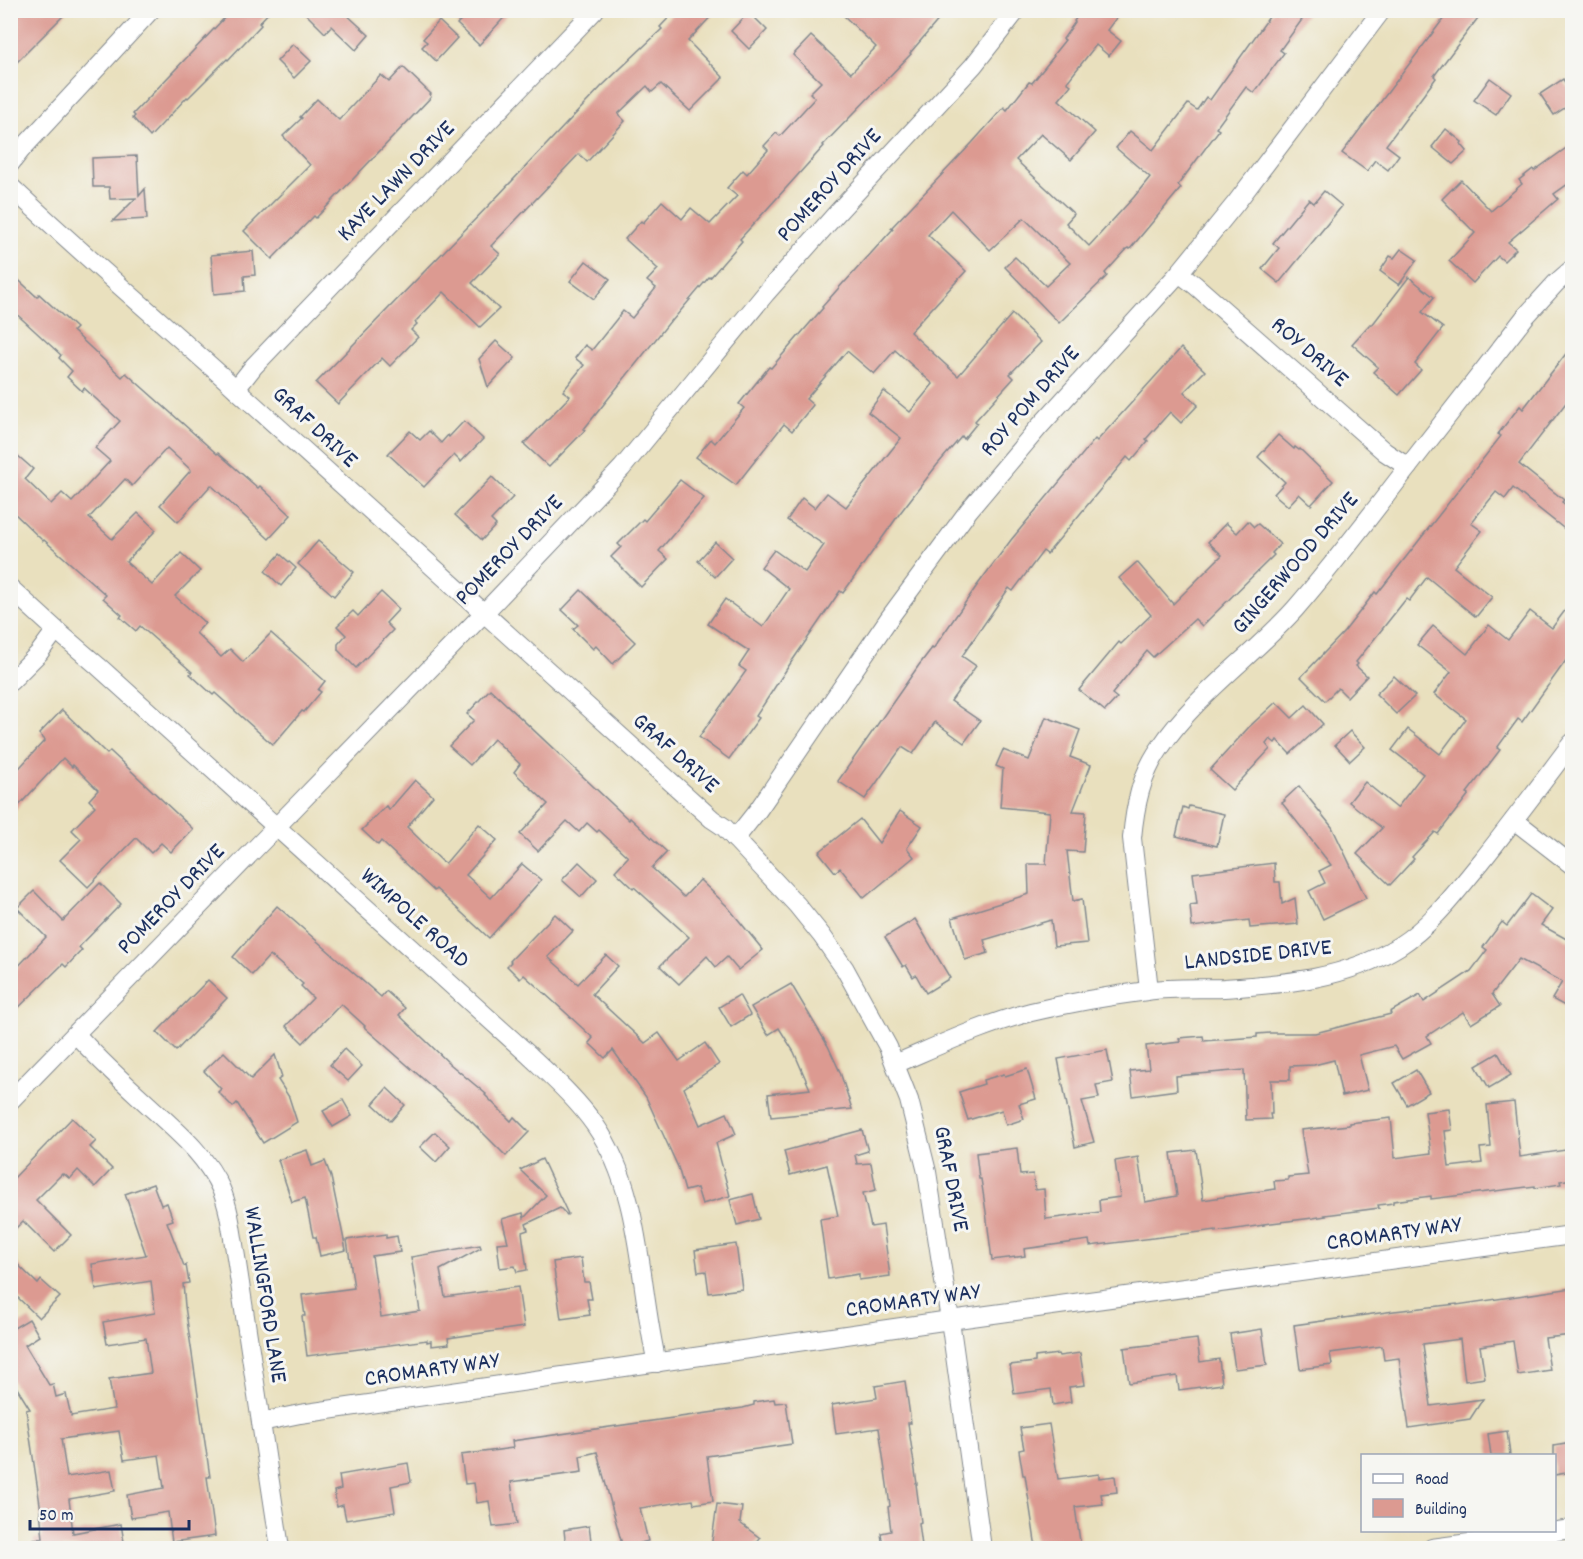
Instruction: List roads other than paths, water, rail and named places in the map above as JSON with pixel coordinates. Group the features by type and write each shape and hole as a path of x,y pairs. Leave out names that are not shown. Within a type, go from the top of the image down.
{"street":[{"path":"10,164 151,10"},
{"name":"KAYE LAWN DRIVE","path":"236,389 254,366 595,10"},
{"name":"POMEROY DRIVE","path":"10,1101 622,468 766,293 973,66 1017,10"},
{"name":"ROY POM DRIVE","path":"735,839 765,800 890,617 969,510 1039,427 1179,273 1236,203 1382,10"},
{"name":"GRAF DRIVE","path":"10,186 735,839 797,905 822,936 845,969 888,1047 909,1100 927,1172 982,1548"},
{"name":"GINGERWOOD DRIVE","path":"1149,990 1132,838 1139,793 1158,750 1180,720 1293,611 1332,566 1525,317 1572,269"},
{"name":"ROY DRIVE","path":"1179,273 1196,285 1385,452 1407,467"},
{"name":"WIMPOLE ROAD","path":"10,588 529,1054 578,1103 596,1126 618,1168 632,1215 657,1363"},
{"path":"10,682 39,653 56,630"},
{"name":"LANDSIDE DRIVE","path":"895,1064 979,1029 1030,1013 1149,990 1224,988 1299,981 1334,974 1378,958 1401,945 1431,920 1514,820 1572,743"},
{"path":"1514,820 1572,865"},
{"name":"WALLINGFORD LANE","path":"76,1034 94,1055 197,1152 210,1169 220,1189 228,1210 236,1257 280,1548"},
{"name":"CROMARTY WAY","path":"261,1422 300,1414 950,1320 1572,1235"},
{"path":"1556,1531 1572,1529"},
{"path":"1432,1548 1550,1532"}]}
